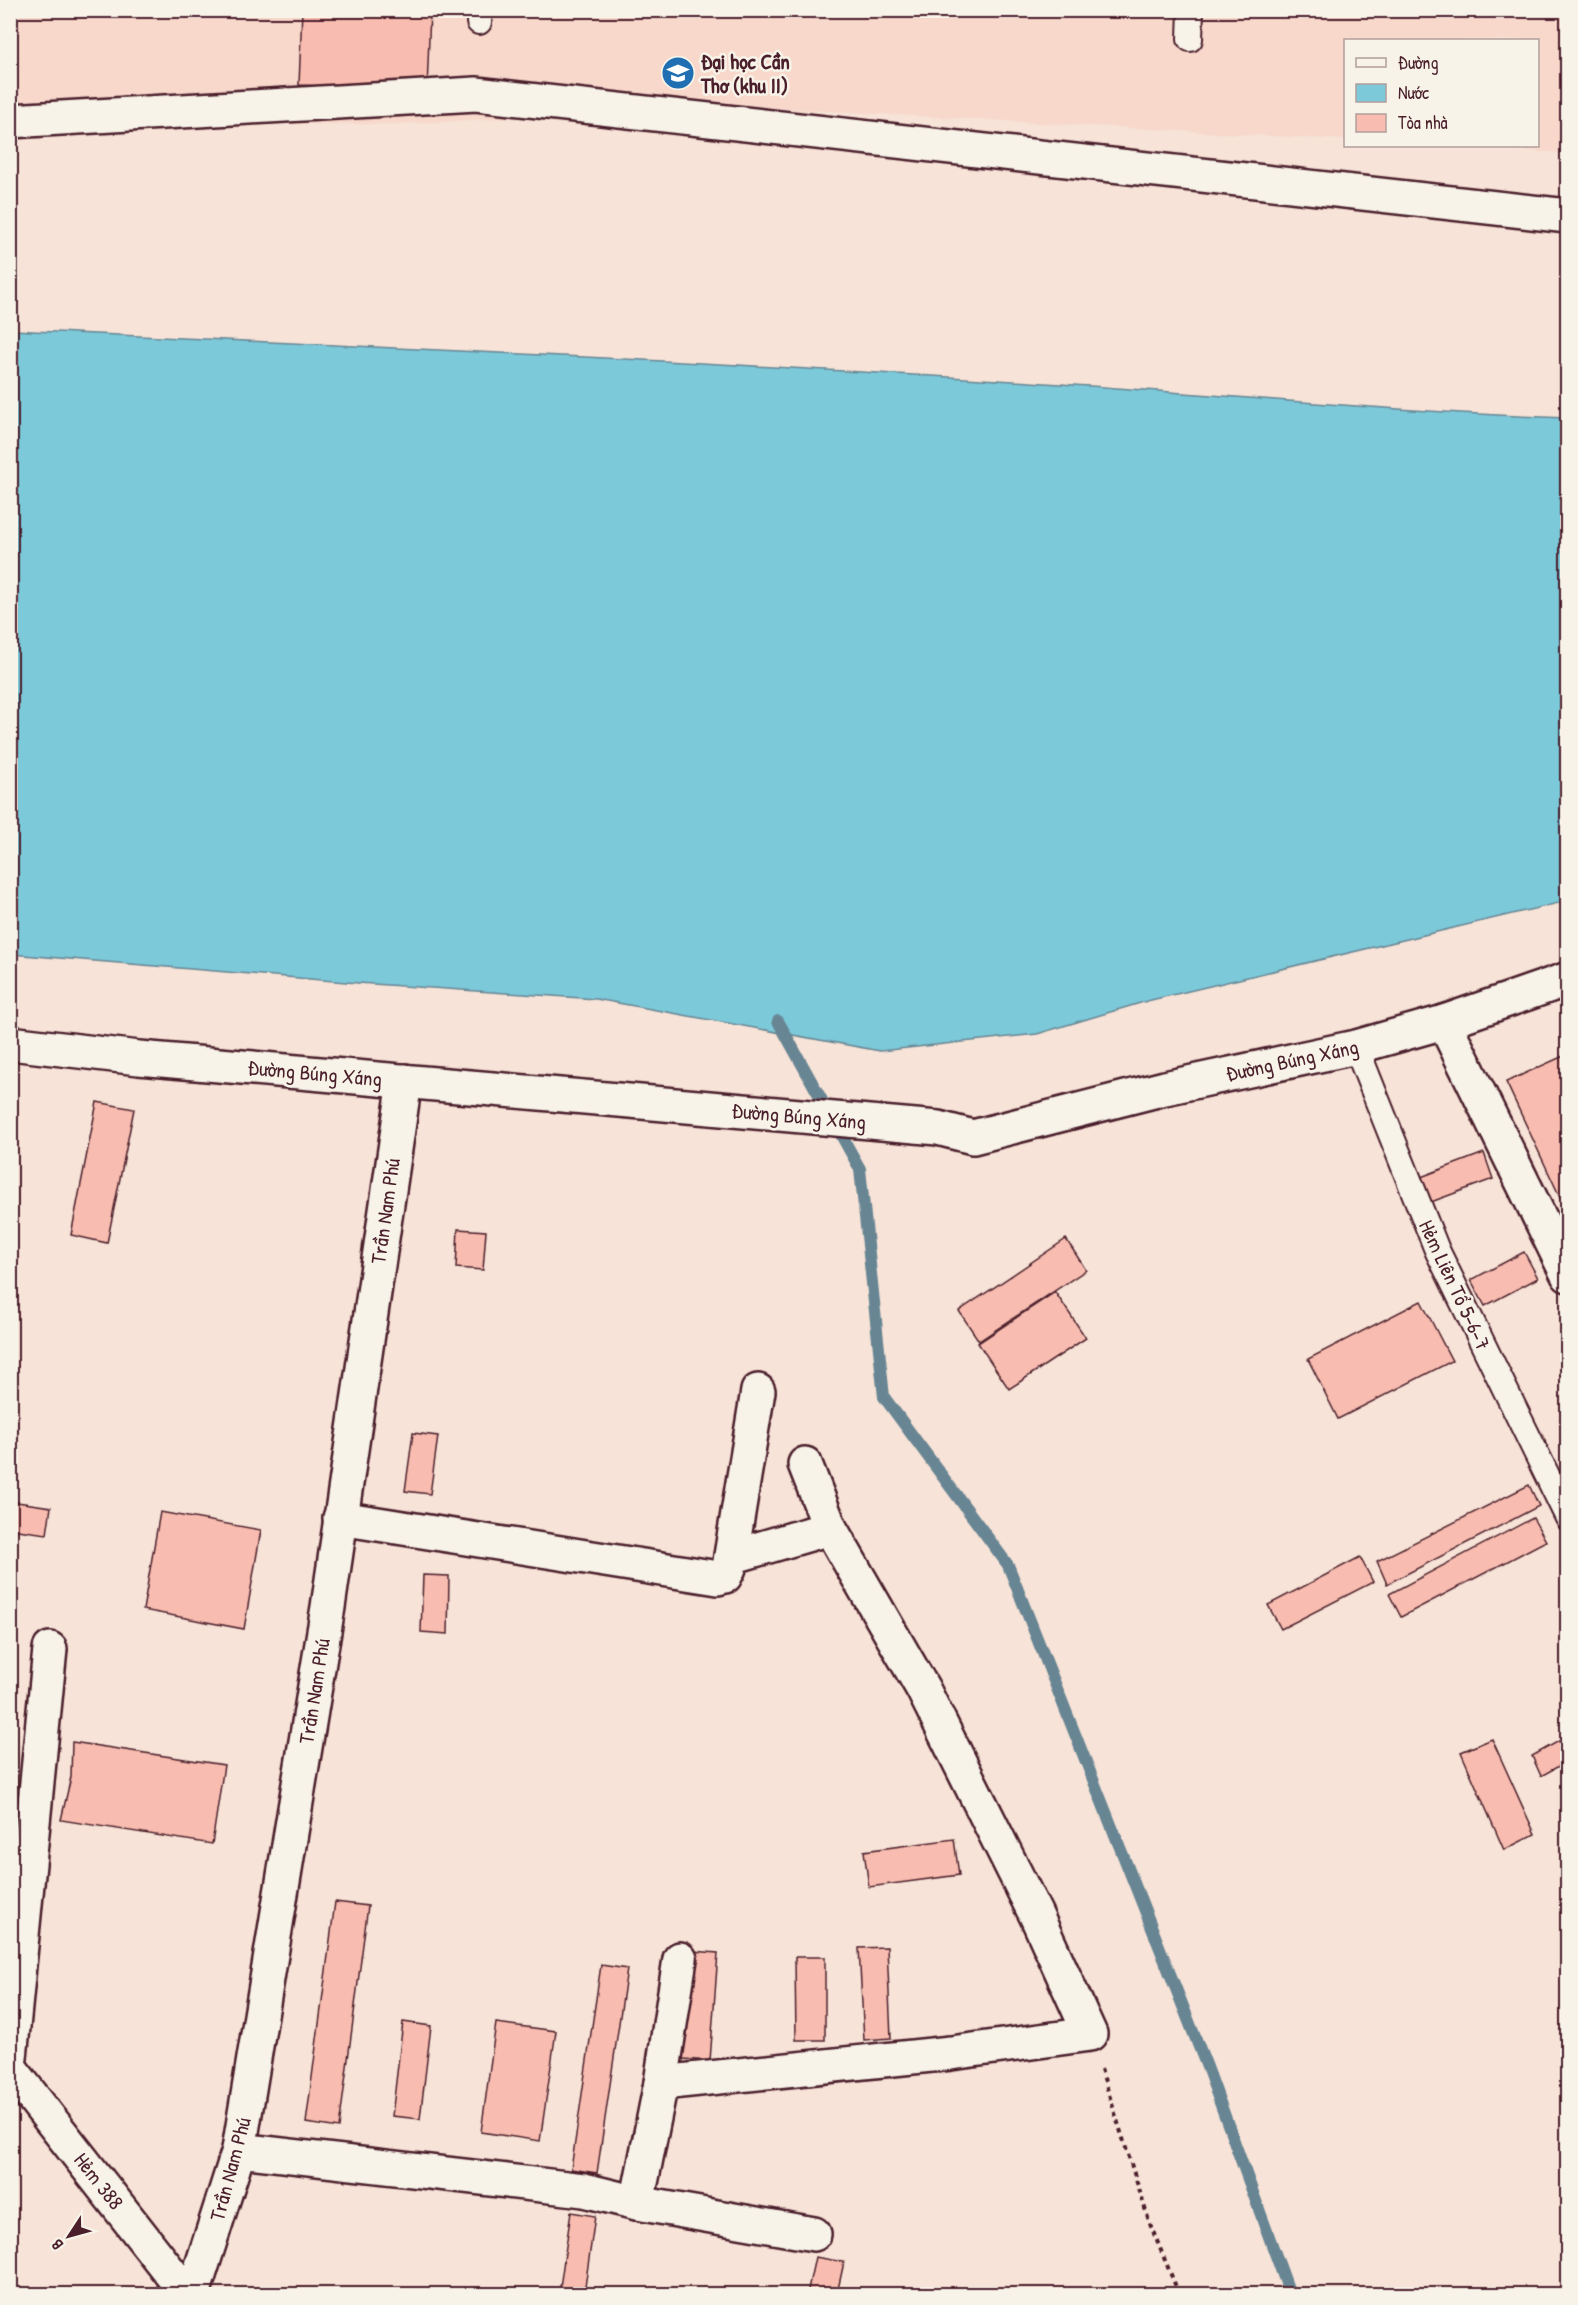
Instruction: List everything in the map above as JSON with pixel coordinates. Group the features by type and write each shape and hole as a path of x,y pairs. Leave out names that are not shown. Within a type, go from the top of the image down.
{"street":[{"path":"10,121 476,94 1568,216"},
{"name":"Đường Búng Xáng","path":"10,1043 139,1058 938,1128 973,1137 1165,1088 1356,1047 1444,1022 1568,979"},
{"path":"1444,1022 1568,1275"},
{"name":"Trần Nam Phú","path":"193,2295 239,2150 328,1607 405,1081"},
{"path":"340,1518 718,1578 724,1576 731,1557 758,1391"},
{"path":"661,2083 951,2053 1090,2034 1036,1915 923,1689 830,1528 806,1464"},
{"path":"731,1557 830,1528"},
{"path":"10,2058 51,1649"},
{"path":"637,2203 661,2083 680,1959"},
{"name":"Hẻm 388","path":"10,2068 187,2295"},
{"path":"239,2150 584,2190 637,2203 814,2234"}],"lane":[{"path":"1190,39 1191,10"},
{"name":"Hẻm Liên Tổ 5-6-7","path":"1356,1047 1437,1250 1568,1518"}],"path":[{"path":"1090,2034 1150,2224 1179,2295"}],"shaded area":[{"name":"Đại học Cần Thơ (khu II)","path":"11,11 1567,11 1567,153 1461,147 1539,147 1539,39 1344,39 1344,140 739,106 399,124 11,124"}],"water":[{"path":"11,330 786,368 1044,383 1436,412 1567,418 1567,901 1147,1001 1037,1034 880,1051 596,999 358,983 11,954"}],"building":[{"path":"302,10 430,10 427,91 299,85"},
{"path":"1511,10 1568,10 1568,14"},
{"path":"1568,1054 1568,1214 1506,1082"},
{"path":"97,1102 134,1109 107,1243 71,1235"},
{"path":"1484,1153 1493,1179 1431,1202 1421,1177"},
{"path":"458,1229 486,1231 483,1270 456,1268"},
{"path":"1066,1239 1086,1270 979,1341 959,1311"},
{"path":"1524,1252 1538,1278 1485,1306 1471,1280"},
{"path":"1055,1292 1086,1338 1009,1389 978,1343"},
{"path":"1421,1301 1452,1361 1338,1419 1308,1359"},
{"path":"413,1433 438,1436 430,1494 405,1491"},
{"path":"1529,1485 1539,1506 1387,1584 1377,1561"},
{"path":"10,1501 51,1507 47,1534 10,1529"},
{"path":"160,1512 261,1530 244,1629 143,1610"},
{"path":"1533,1518 1546,1541 1401,1617 1389,1594"},
{"path":"1360,1557 1373,1582 1281,1629 1268,1605"},
{"path":"423,1575 449,1576 448,1634 421,1632"},
{"path":"1568,1736 1568,1761 1541,1776 1532,1756"},
{"path":"1492,1739 1535,1834 1504,1850 1461,1752"},
{"path":"72,1742 224,1765 212,1844 61,1820 71,1777"},
{"path":"954,1839 959,1875 869,1887 864,1851"},
{"path":"335,1902 368,1906 339,2128 306,2123"},
{"path":"887,1947 891,2038 864,2040 859,1948"},
{"path":"692,1951 718,1953 710,2061 683,2059"},
{"path":"795,1957 825,1957 825,2040 796,2040"},
{"path":"601,1965 627,1969 597,2173 571,2169"},
{"path":"403,2022 431,2026 420,2119 392,2116"},
{"path":"496,2023 556,2031 540,2141 481,2132"},
{"path":"571,2212 595,2216 584,2294 559,2294"},
{"path":"815,2257 844,2262 837,2294 807,2294"}],"waterway":[{"path":"778,1021 860,1169 884,1397 1008,1565 1207,2067 1290,2294"}],"place":[{"name":"Đại học Cần Thơ (khu II)","path":"678,73"}]}
